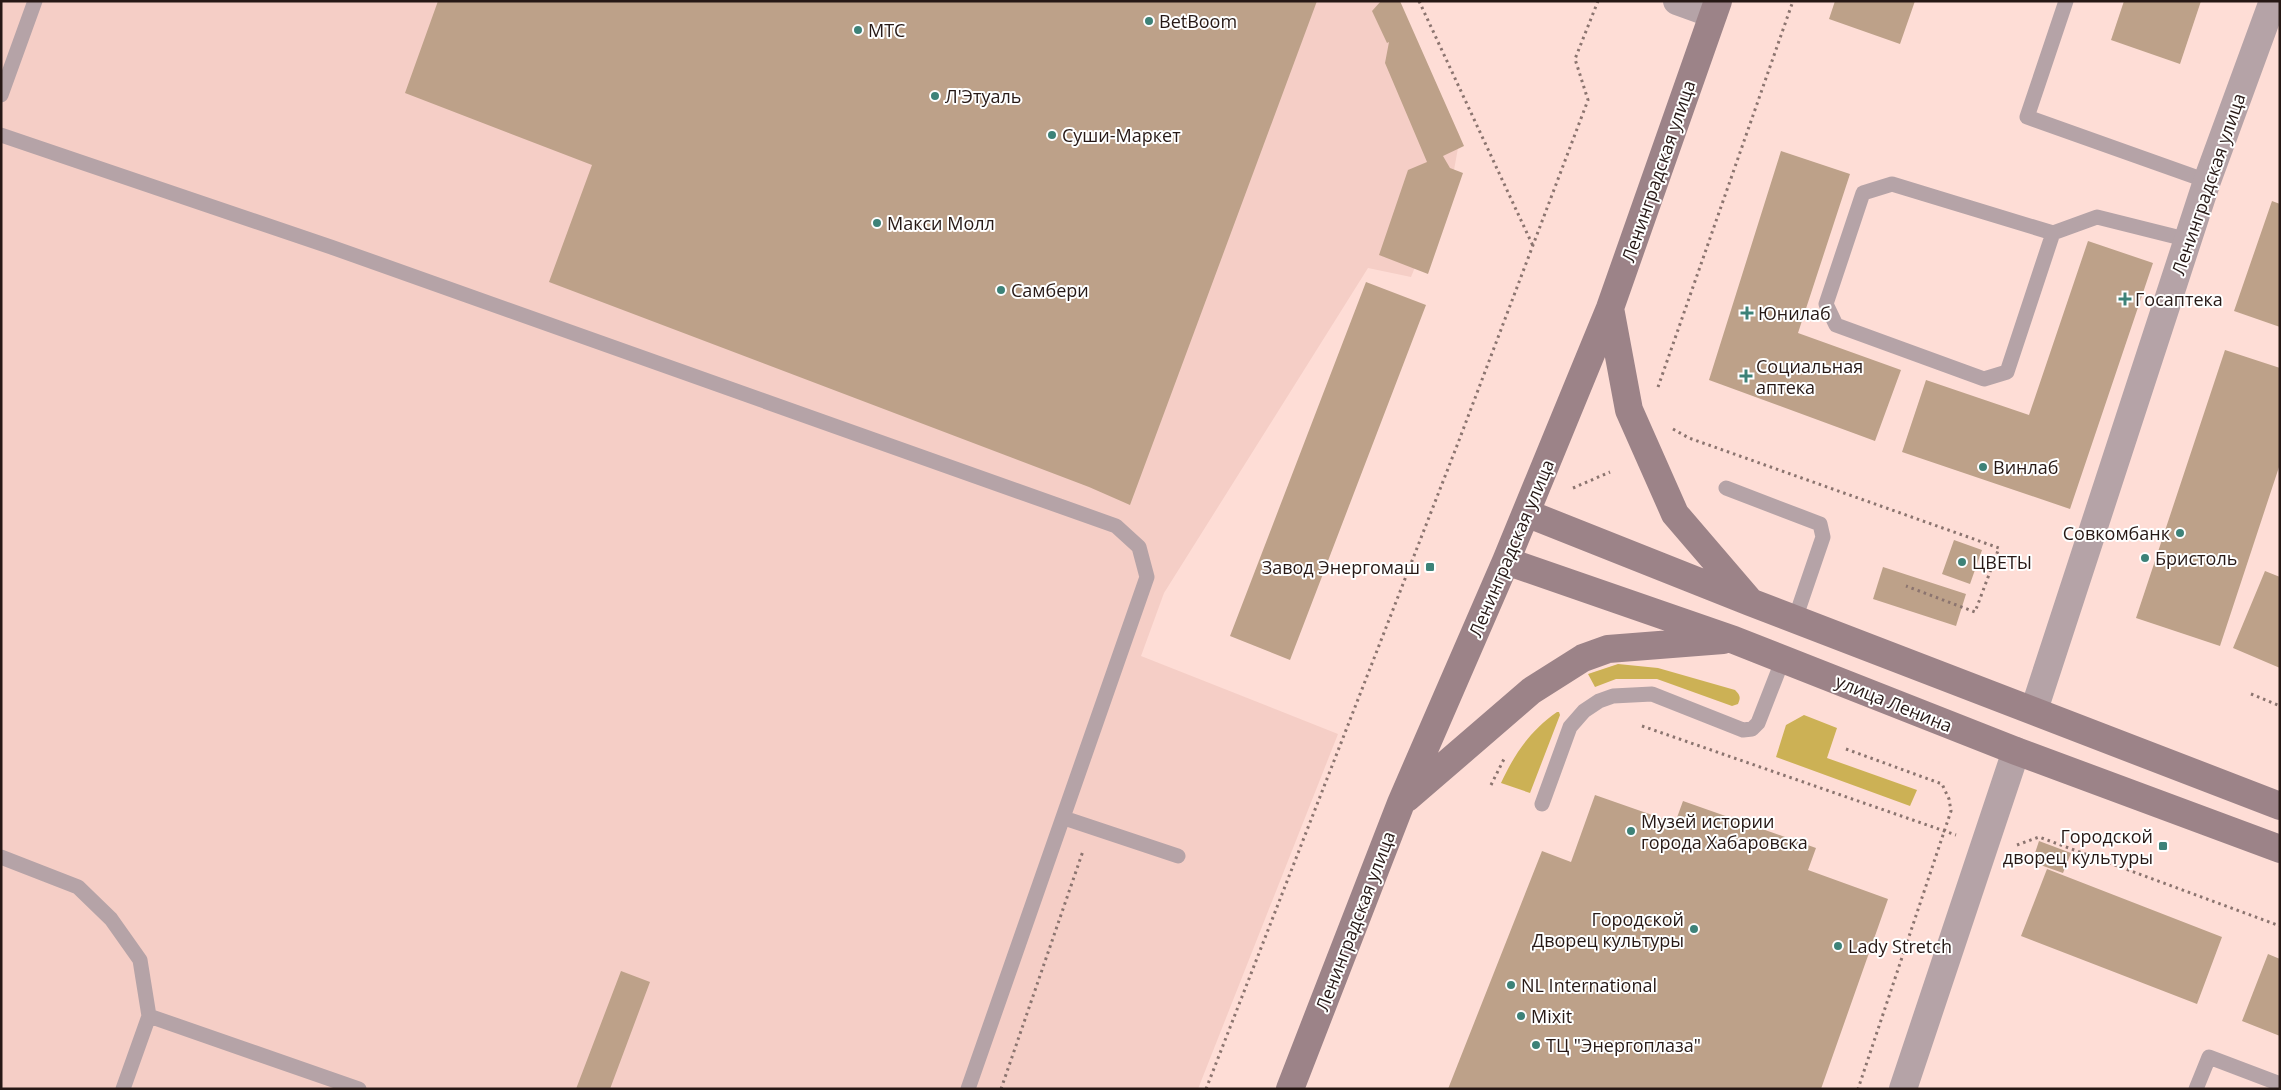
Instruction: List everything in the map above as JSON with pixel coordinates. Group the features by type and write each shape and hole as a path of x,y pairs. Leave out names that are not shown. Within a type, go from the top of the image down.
{"main road":[{"name":"Ленинградская улица","path":"1290,1089 1401,803 1506,561 1610,308 1716,8"},
{"path":"1610,308 1629,410 1674,514 1750,602"},
{"path":"1526,513 1795,620 2034,710 2280,806"},
{"name":"улица Ленина","path":"1506,561 1734,640 2016,751 2280,850"},
{"path":"1401,803 1531,691 1583,658 1608,649 1734,640"}],"street":[{"path":"1677,1 1716,8"},
{"name":"Ленинградская улица","path":"2034,710 2188,240 2273,1"},
{"path":"1903,1089 2016,751"}],"lane":[{"path":"1,95 35,1"},
{"path":"2066,1 2027,117 2208,181"},
{"path":"1,135 331,247 1116,526 1139,547 1147,577 968,1089"},
{"path":"2053,233 2007,372 1984,379 1836,325 1826,304 1863,193 1892,184 2053,233 2097,217 2188,240"},
{"path":"1726,488 1820,524 1824,537 1795,620"},
{"path":"1542,804 1570,727 1584,711 1599,701 1612,696 1652,694 1742,730 1752,728 1758,723 1783,659"},
{"path":"1064,818 1178,856"},
{"path":"1,857 78,887 111,919 140,960 149,1016 123,1089"},
{"path":"149,1016 359,1089"},
{"path":"2196,1089 2209,1057 2280,1084"}],"path":[{"path":"1419,1 1533,246"},
{"path":"1206,1089 1458,443 1588,100 1575,59 1598,1"},
{"path":"1658,388 1793,1"},
{"path":"1665,425 1690,438 1999,548 1975,612 1906,586"},
{"path":"1573,488 1610,472"},
{"path":"2251,694 2280,706"},
{"path":"1642,726 2008,855 2010,848 2039,837 2280,926"},
{"path":"1846,749 1942,784 1950,799 1951,811 1858,1089"},
{"path":"1001,1089 1092,827"}],"shaded area":[{"path":"1,1 1398,1 1460,137 1454,170 1411,277 1368,268 1164,593 1141,656 1338,734 1198,1089 1,1089"},
{"path":"1618,664 1658,668 1735,690 1740,696 1739,702 1732,706 1657,679 1616,679 1595,687 1588,674"},
{"path":"1557,712 1560,715 1530,793 1501,783 1524,743 1547,719"},
{"path":"1804,715 1837,728 1827,758 1917,790 1910,806 1776,757 1786,725"}],"building":[{"name":"Макси Молл","path":"438,1 1317,1 1130,505 1089,487 549,282 592,165 405,93"},
{"path":"1381,1 1400,1 1464,146 1443,156 1450,168 1463,173 1428,274 1379,255 1408,170 1427,162 1385,63 1389,42 1387,43 1372,11"},
{"path":"1835,1 1915,1 1900,44 1829,19"},
{"path":"2124,1 2201,1 2180,64 2111,40"},
{"path":"1781,151 1850,174 1798,333 1901,370 1875,441 1709,380"},
{"path":"2272,201 2280,204 2280,327 2234,311"},
{"path":"2088,241 2153,263 2070,509 1902,452 1926,380 2029,415"},
{"path":"1366,282 1426,305 1290,660 1230,636"},
{"path":"2225,350 2280,368 2280,464 2220,646 2136,618"},
{"name":"ЦВЕТЫ","path":"1954,540 1982,550 1970,584 1942,574"},
{"path":"1883,567 1966,594 1956,626 1873,599"},
{"path":"2265,571 2280,577 2280,668 2233,648"},
{"name":"Городской Дворец культуры","path":"1595,795 1675,823 1683,801 1816,848 1808,870 1888,899 1821,1089 1448,1089 1542,851 1571,862"},
{"path":"2039,841 2071,853 2063,873 2032,862"},
{"path":"2047,869 2222,937 2197,1004 2021,936"},
{"path":"2268,954 2280,959 2280,1036 2242,1021"},
{"path":"621,971 650,982 610,1089 576,1089"}],"place":[{"name":"BetBoom","path":"1149,21"},
{"name":"МТС","path":"858,30"},
{"name":"Л'Этуаль","path":"935,96"},
{"name":"Суши-Маркет","path":"1052,135"},
{"name":"Макси Молл","path":"877,223"},
{"name":"Самбери","path":"1001,290"},
{"name":"Госаптека","path":"2125,299"},
{"name":"Юнилаб","path":"1747,313"},
{"name":"Социальная аптека","path":"1746,376"},
{"name":"Винлаб","path":"1983,467"},
{"name":"Совкомбанк","path":"2180,533"},
{"name":"Бристоль","path":"2145,558"},
{"name":"ЦВЕТЫ","path":"1962,562"},
{"name":"Завод Энергомаш","path":"1430,567"},
{"name":"Музей истории города Хабаровска","path":"1631,831"},
{"name":"Городской дворец культуры","path":"2163,846"},
{"name":"Городской Дворец культуры","path":"1694,929"},
{"name":"Lady Stretch","path":"1838,946"},
{"name":"NL International","path":"1511,985"},
{"name":"Mixit","path":"1521,1016"},
{"name":"ТЦ \"Энергоплаза\"","path":"1536,1045"}]}
